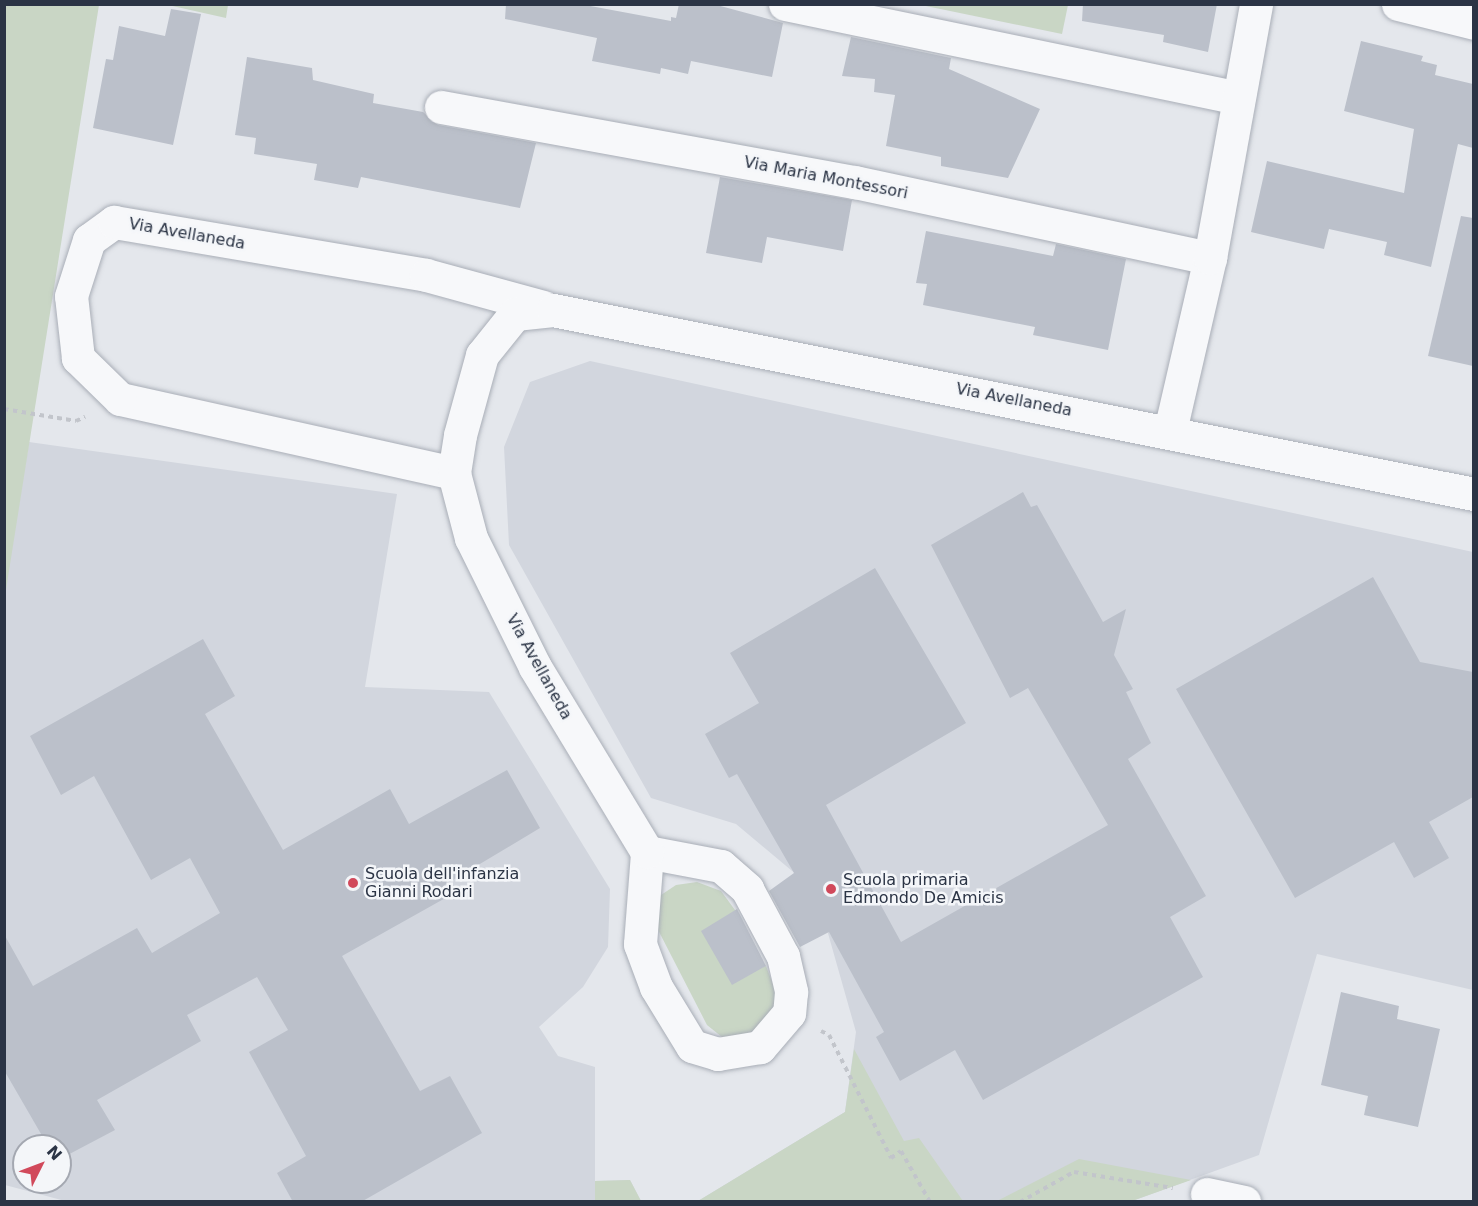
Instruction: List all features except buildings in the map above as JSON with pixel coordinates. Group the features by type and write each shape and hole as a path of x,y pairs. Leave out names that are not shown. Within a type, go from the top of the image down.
{"street":[{"path":"785,4 1238,99"},
{"path":"1170,431 1210,258 1256,4"},
{"path":"1398,4 1473,22"},
{"name":"Via Maria Montessori","path":"441,107 855,182 1210,258"},
{"name":"Via Avellaneda","path":"120,399 78,358 71,296 89,240 114,222 426,275 554,310 1170,431 1473,494"},
{"name":"Via Avellaneda","path":"554,310 514,314 482,355 460,435 454,473 471,538 535,667 647,852"},
{"path":"120,399 454,473"},
{"path":"647,852 721,866 747,888 783,956 791,992 789,1013 760,1047 718,1054 692,1046 656,987 640,944 647,852"},
{"path":"1207,1194 1244,1202"}],"path":[{"path":"4,409 76,422 120,399"},
{"path":"789,1013 830,1035 891,1158 901,1150 930,1202"},
{"path":"1020,1202 1074,1172 1207,1194"}],"shaded area":[{"path":"590,361 1473,552 1473,990 1317,954 1259,1155 1132,1201 698,1201 845,1112 856,1032 816,891 736,824 651,798 509,545 504,447 530,382"},
{"path":"29,442 397,494 365,687 489,692 610,889 608,947 583,987 539,1027 558,1056 595,1067 595,1181 630,1180 641,1201 69,1202 39,1194 72,1194 72,1134 12,1134 12,1187 5,1185 4,596"}],"green space":[{"path":"4,5 99,5 5,596"},
{"path":"168,5 228,5 226,18"},
{"path":"921,5 1068,5 1062,34"},
{"path":"697,882 721,891 735,910 761,968 766,966 780,1003 767,1030 738,1040 722,1037 707,1025 655,924 658,897 676,885"},
{"path":"854,1049 904,1141 919,1138 963,1201 698,1201 845,1112"},
{"path":"1079,1159 1191,1180 1132,1201 997,1201"},
{"path":"630,1180 641,1201 595,1201 595,1181"}],"place":[{"name":"Scuola dell'infanzia Gianni Rodari","path":"353,883"},
{"name":"Scuola primaria Edmondo De Amicis","path":"831,889"}]}
